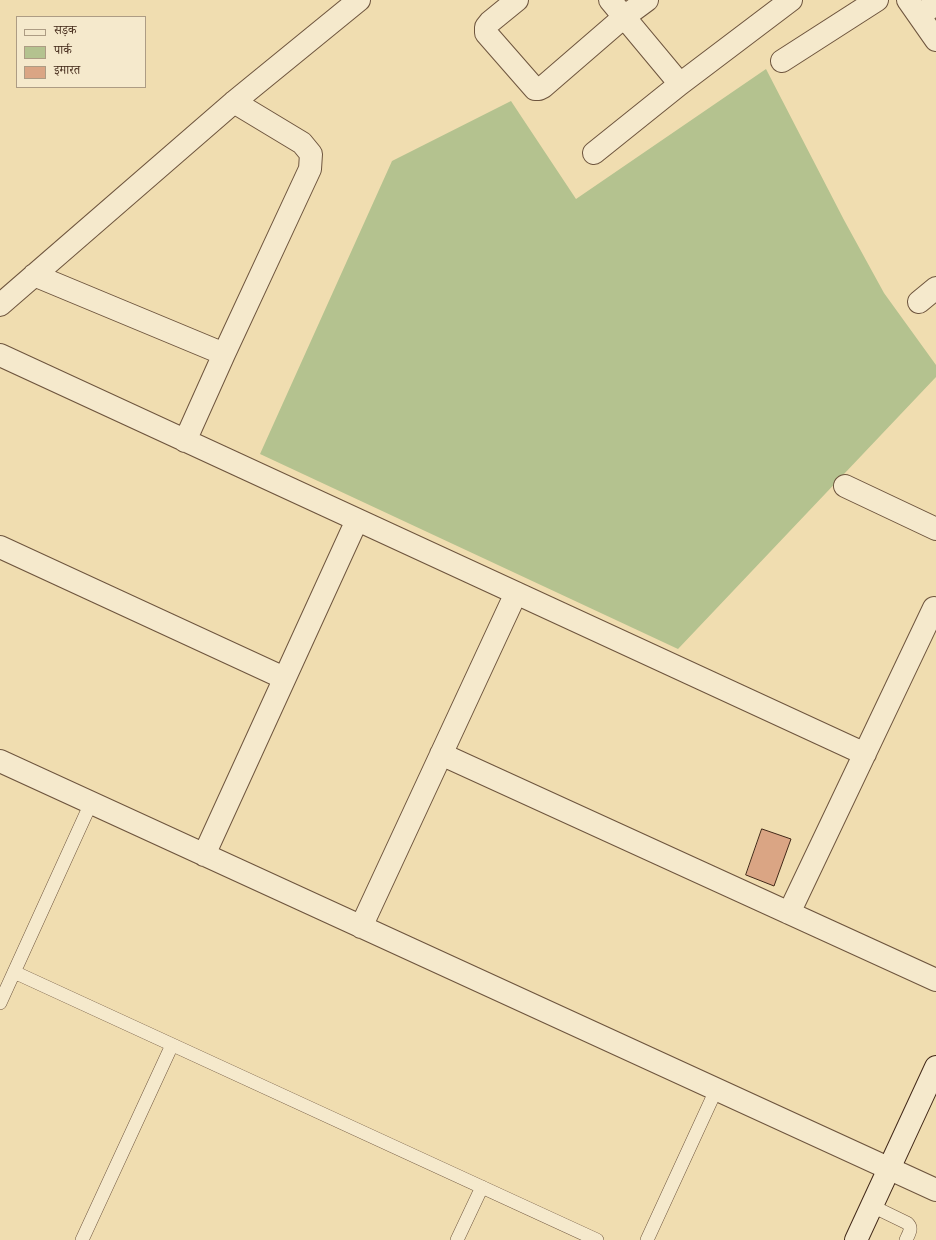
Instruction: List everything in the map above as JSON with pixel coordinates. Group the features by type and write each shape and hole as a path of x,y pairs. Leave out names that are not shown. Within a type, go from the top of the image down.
{"street":[{"path":"0,304 234,102 359,0"},
{"path":"517,0 490,22 486,27 486,33 535,89 542,87 624,17 647,0"},
{"path":"610,0 680,84"},
{"path":"594,154 680,84 791,0"},
{"path":"782,61 877,0"},
{"path":"921,6 936,40"},
{"path":"185,441 310,169 311,154 302,143 234,102"},
{"path":"34,275 224,354"},
{"path":"919,302 936,288"},
{"path":"0,355 865,754"},
{"path":"845,486 936,528"},
{"path":"204,854 357,520"},
{"path":"0,547 284,678"},
{"path":"361,927 516,593"},
{"path":"789,913 934,608"},
{"path":"441,754 936,980"},
{"path":"0,761 936,1190"},
{"path":"856,1240 889,1169 929,1099 936,1067"}],"lane":[{"path":"0,1003 91,803"},
{"path":"14,972 597,1240"},
{"path":"82,1240 172,1045"},
{"path":"646,1240 716,1090"},
{"path":"457,1240 482,1187"},
{"path":"872,1206 907,1223 910,1226 911,1230 906,1240"}],"green space":[{"path":"766,69 844,220 884,293 936,365 936,377 678,649 260,454 392,161 511,101 576,199"}],"building":[{"path":"762,829 791,839 774,886 746,875"}]}
